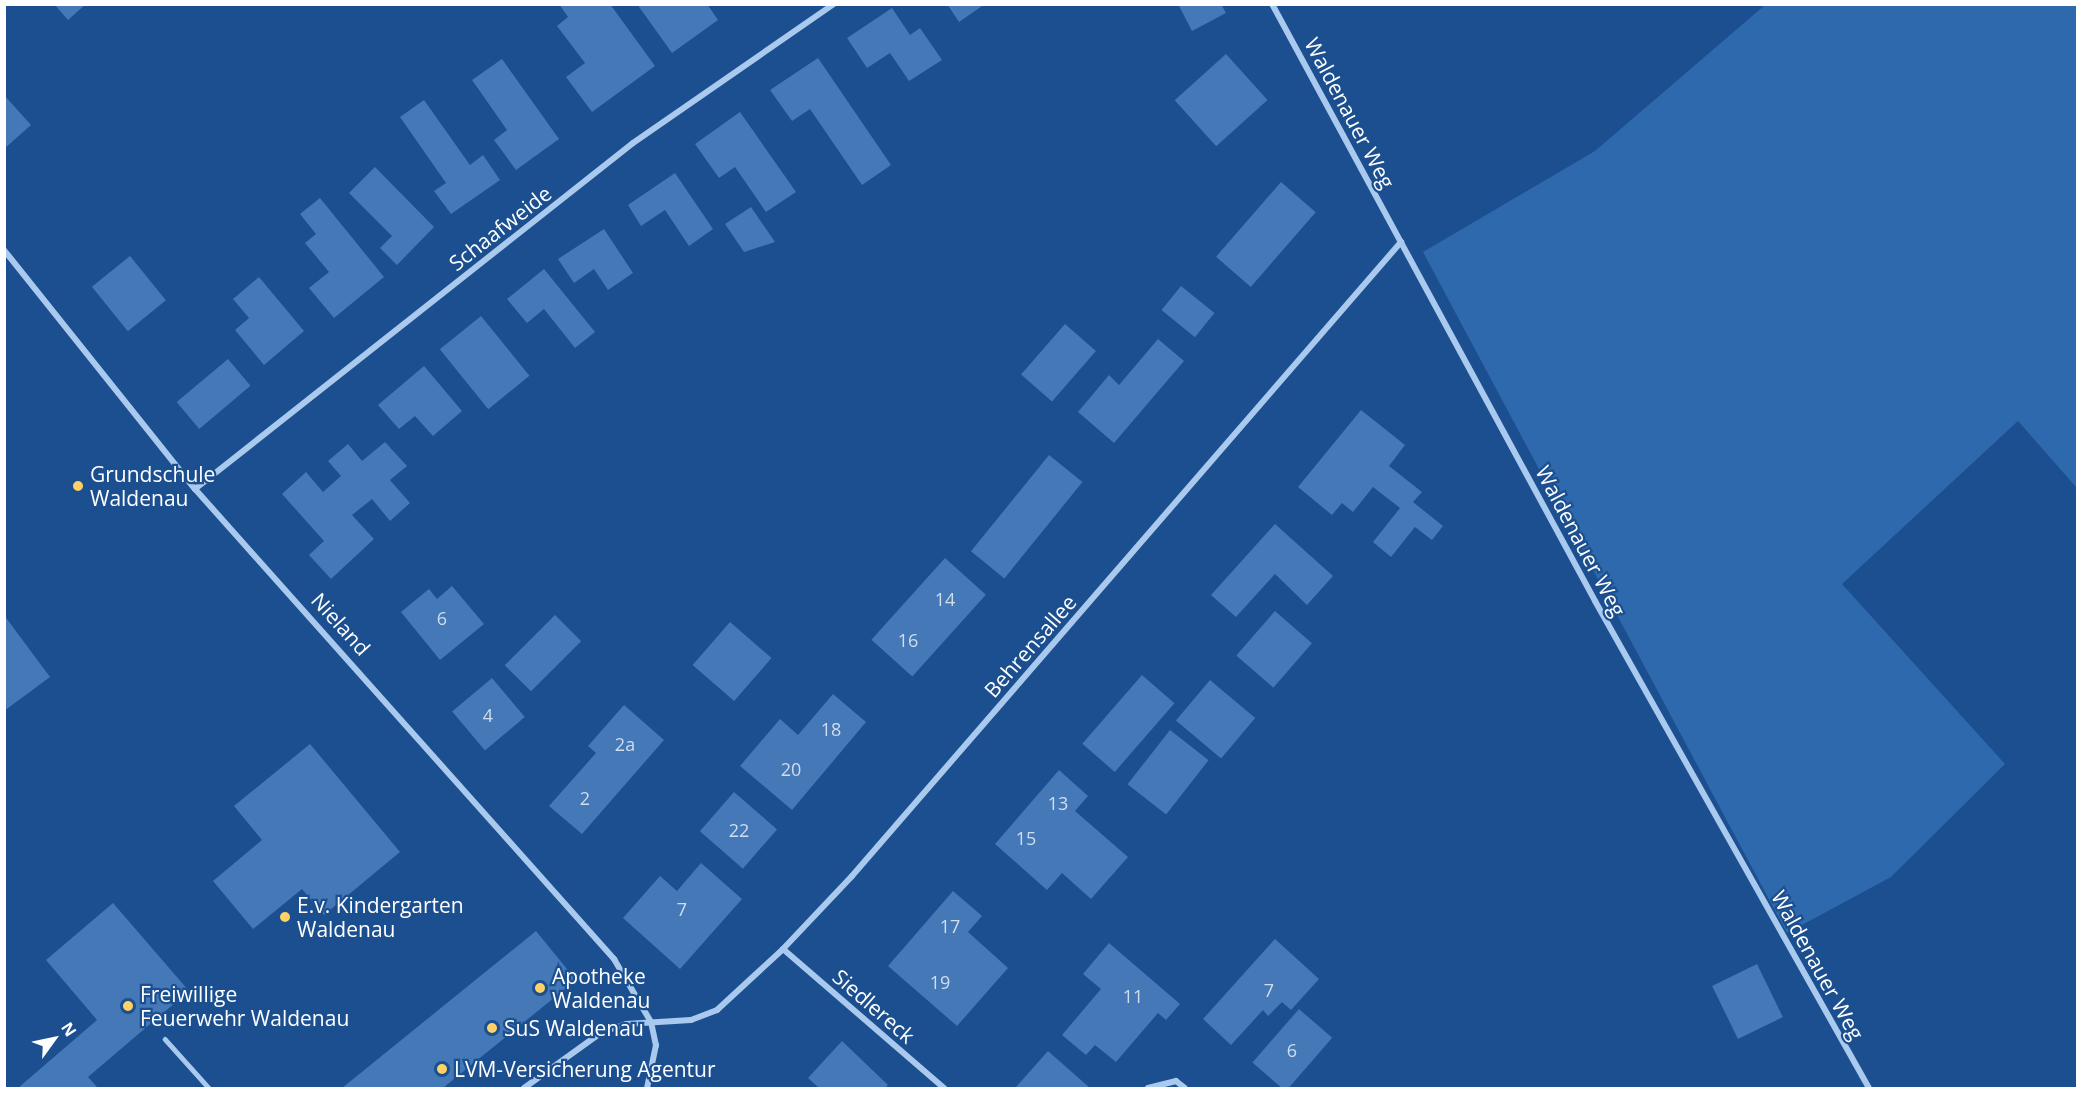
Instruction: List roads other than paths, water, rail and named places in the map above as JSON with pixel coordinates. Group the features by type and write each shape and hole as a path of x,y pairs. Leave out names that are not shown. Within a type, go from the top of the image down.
{"street":[{"name":"Schaafweide","path":"195,489 633,143 834,4"},
{"name":"Waldenauer Weg","path":"1272,4 1869,1089"},
{"name":"Behrensallee","path":"524,1089 602,1032 651,1022 691,1020 717,1010 783,949 860,868 1401,242"},
{"name":"Nieland","path":"4,250 195,489 614,959 651,1022"},
{"name":"Siedlereck","path":"783,949 944,1089"},
{"path":"647,1089 656,1045 651,1022"},
{"path":"1148,1089 1176,1081 1185,1089"}],"lane":[{"path":"165,1039 209,1089"}],"place":[{"name":"Grundschule Waldenau","path":"78,486"},
{"name":"E.v. Kindergarten Waldenau","path":"285,917"},
{"name":"Apotheke Waldenau","path":"540,988"},
{"name":"Freiwillige Feuerwehr Waldenau","path":"128,1006"},
{"name":"SuS Waldenau","path":"492,1028"},
{"name":"LVM-Versicherung Agentur","path":"442,1069"}]}
